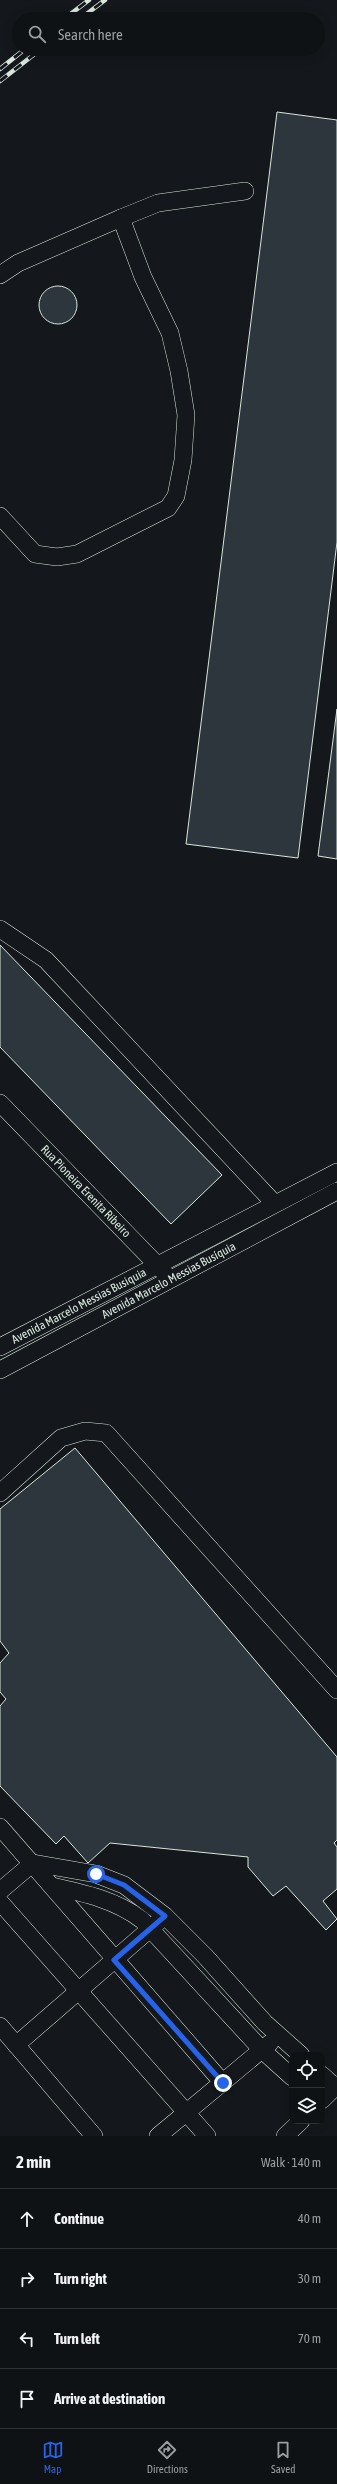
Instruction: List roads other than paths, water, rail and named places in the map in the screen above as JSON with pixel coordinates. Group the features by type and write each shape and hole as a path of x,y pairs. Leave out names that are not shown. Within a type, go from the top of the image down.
{"street":[{"path":"0,275 18,263 158,203 245,191"},
{"path":"0,516 34,554 57,557 77,554 168,508 176,496 183,460 186,415 179,371 170,333 143,277 121,218"},
{"path":"0,929 46,960 274,1203"},
{"name":"Rua Pioneira Erenita Ribeiro","path":"0,1103 170,1279"},
{"path":"330,1175 336,1193"},
{"name":"Avenida Marcelo Messias Busíquia","path":"157,1264 330,1175"},
{"name":"Avenida Marcelo Messias Busíquia","path":"0,1370 170,1279 336,1193"},
{"name":"Avenida Marcelo Messias Busiquia","path":"0,1347 157,1264"},
{"path":"0,1493 61,1438 85,1431 106,1433 337,1690"},
{"path":"0,1827 33,1863 114,1960 223,2083"},
{"path":"0,1891 33,1863"},
{"path":"33,1863 96,1874 124,1885 165,1916 279,2036 298,2052"},
{"path":"52,1886 91,1895 129,1909 150,1929 262,2050 289,2074"},
{"path":"0,1902 76,1991 188,2113 207,2136"},
{"path":"16,2044 165,1916"},
{"path":"0,2026 94,2136"},
{"path":"158,2136 188,2113 279,2036"},
{"path":"325,2077 336,2086 325,2097"},
{"path":"285,2136 298,2124"}],"railway":[{"path":"73,12 89,0"},
{"path":"89,12 105,0"},
{"path":"0,69 16,56"},
{"path":"0,81 32,56"}]}
